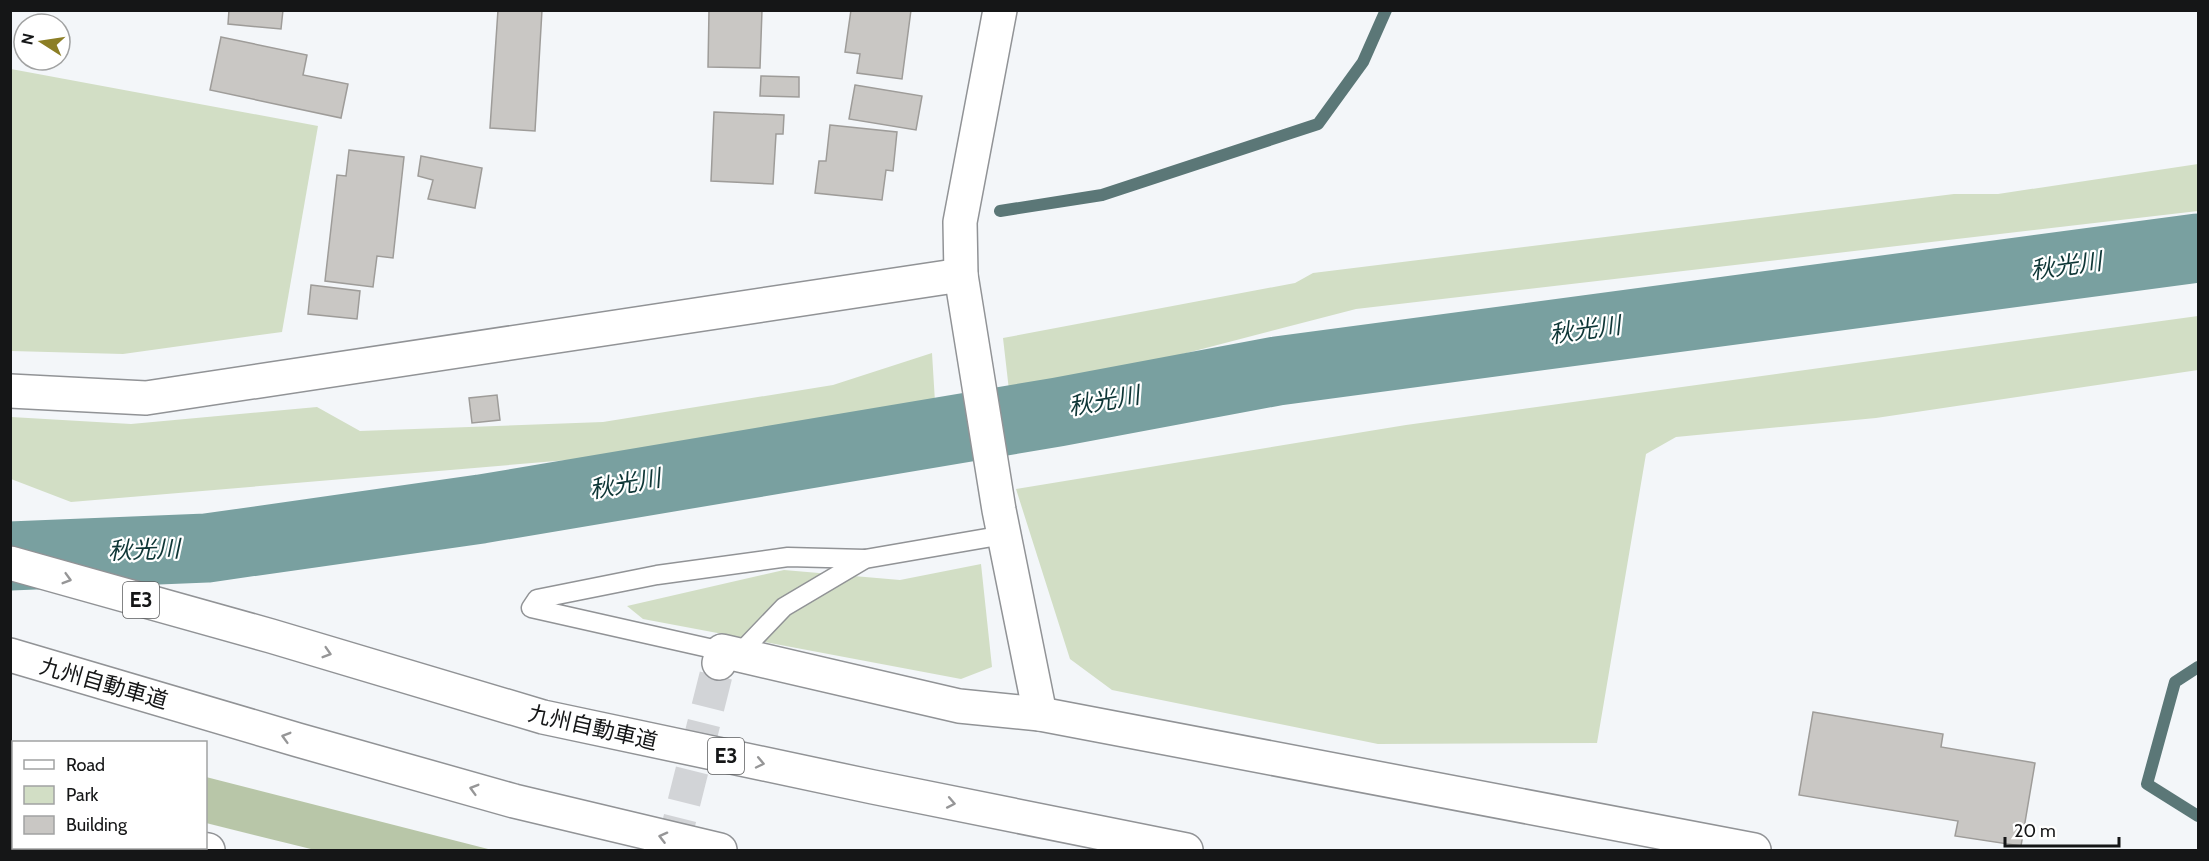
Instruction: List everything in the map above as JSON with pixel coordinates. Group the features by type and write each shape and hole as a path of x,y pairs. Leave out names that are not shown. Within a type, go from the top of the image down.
{"main road":[{"path":"1000,10 960,222 961,275 1002,523 1040,714"},
{"path":"10,391 146,398 961,275"},
{"name":"九州自動車道","path":"10,563 271,636 543,717 1186,850"},
{"path":"726,656 960,706 1040,714 1754,850"},
{"name":"九州自動車道","path":"21,659 514,801 720,850"}],"lane":[{"path":"865,559 788,557 668,574 537,599 531,608 726,656 784,607 865,559 1002,523"}],"green space":[{"path":"11,69 12,72 27,72 318,126 282,332 123,354 11,351"},
{"path":"2198,164 2198,211 1356,309 1010,399 1003,338 1295,283 1313,273 1954,194 1998,194"},
{"path":"2198,316 2198,370 1876,418 1676,437 1646,454 1597,743 1378,744 1112,690 1070,659 1016,489 1406,425"},
{"path":"932,353 935,402 604,457 71,502 11,479 11,417 131,424 317,407 360,431 603,422 833,385"},
{"path":"981,564 992,667 961,679 643,619 627,606 784,570 900,580"},
{"path":"207,777 492,850 315,850 207,823"}],"building":[{"path":"229,10 283,10 281,29 228,24"},
{"path":"498,10 542,10 535,131 490,128"},
{"path":"709,10 762,10 760,68 708,67"},
{"path":"851,10 911,10 902,79 857,73 860,54 845,52"},
{"path":"221,37 307,55 303,75 348,84 341,118 210,90"},
{"path":"761,76 799,77 799,97 760,96"},
{"path":"855,85 922,96 916,130 849,119"},
{"path":"714,112 784,115 783,134 776,134 773,184 711,181"},
{"path":"830,125 897,132 893,171 886,170 882,200 815,193 819,161 826,161"},
{"path":"349,150 404,157 393,258 377,256 373,287 325,281 337,175 346,176"},
{"path":"421,156 482,168 475,208 428,199 433,180 418,176"},
{"path":"311,285 360,291 357,319 308,314"},
{"path":"497,395 500,420 472,423 469,398"},
{"path":"1813,712 1943,734 1941,747 2035,763 2021,846 1955,836 1958,821 1799,795"}],"waterway":[{"path":"1000,211 1102,195 1318,124 1363,62 1386,10"},
{"name":"秋光川","path":"10,556 207,548 481,509 1058,412 1277,371 2198,248"},
{"path":"2198,667 2175,682 2147,784 2198,816"}],"tunnel":[{"path":"672,850 719,663"}]}
